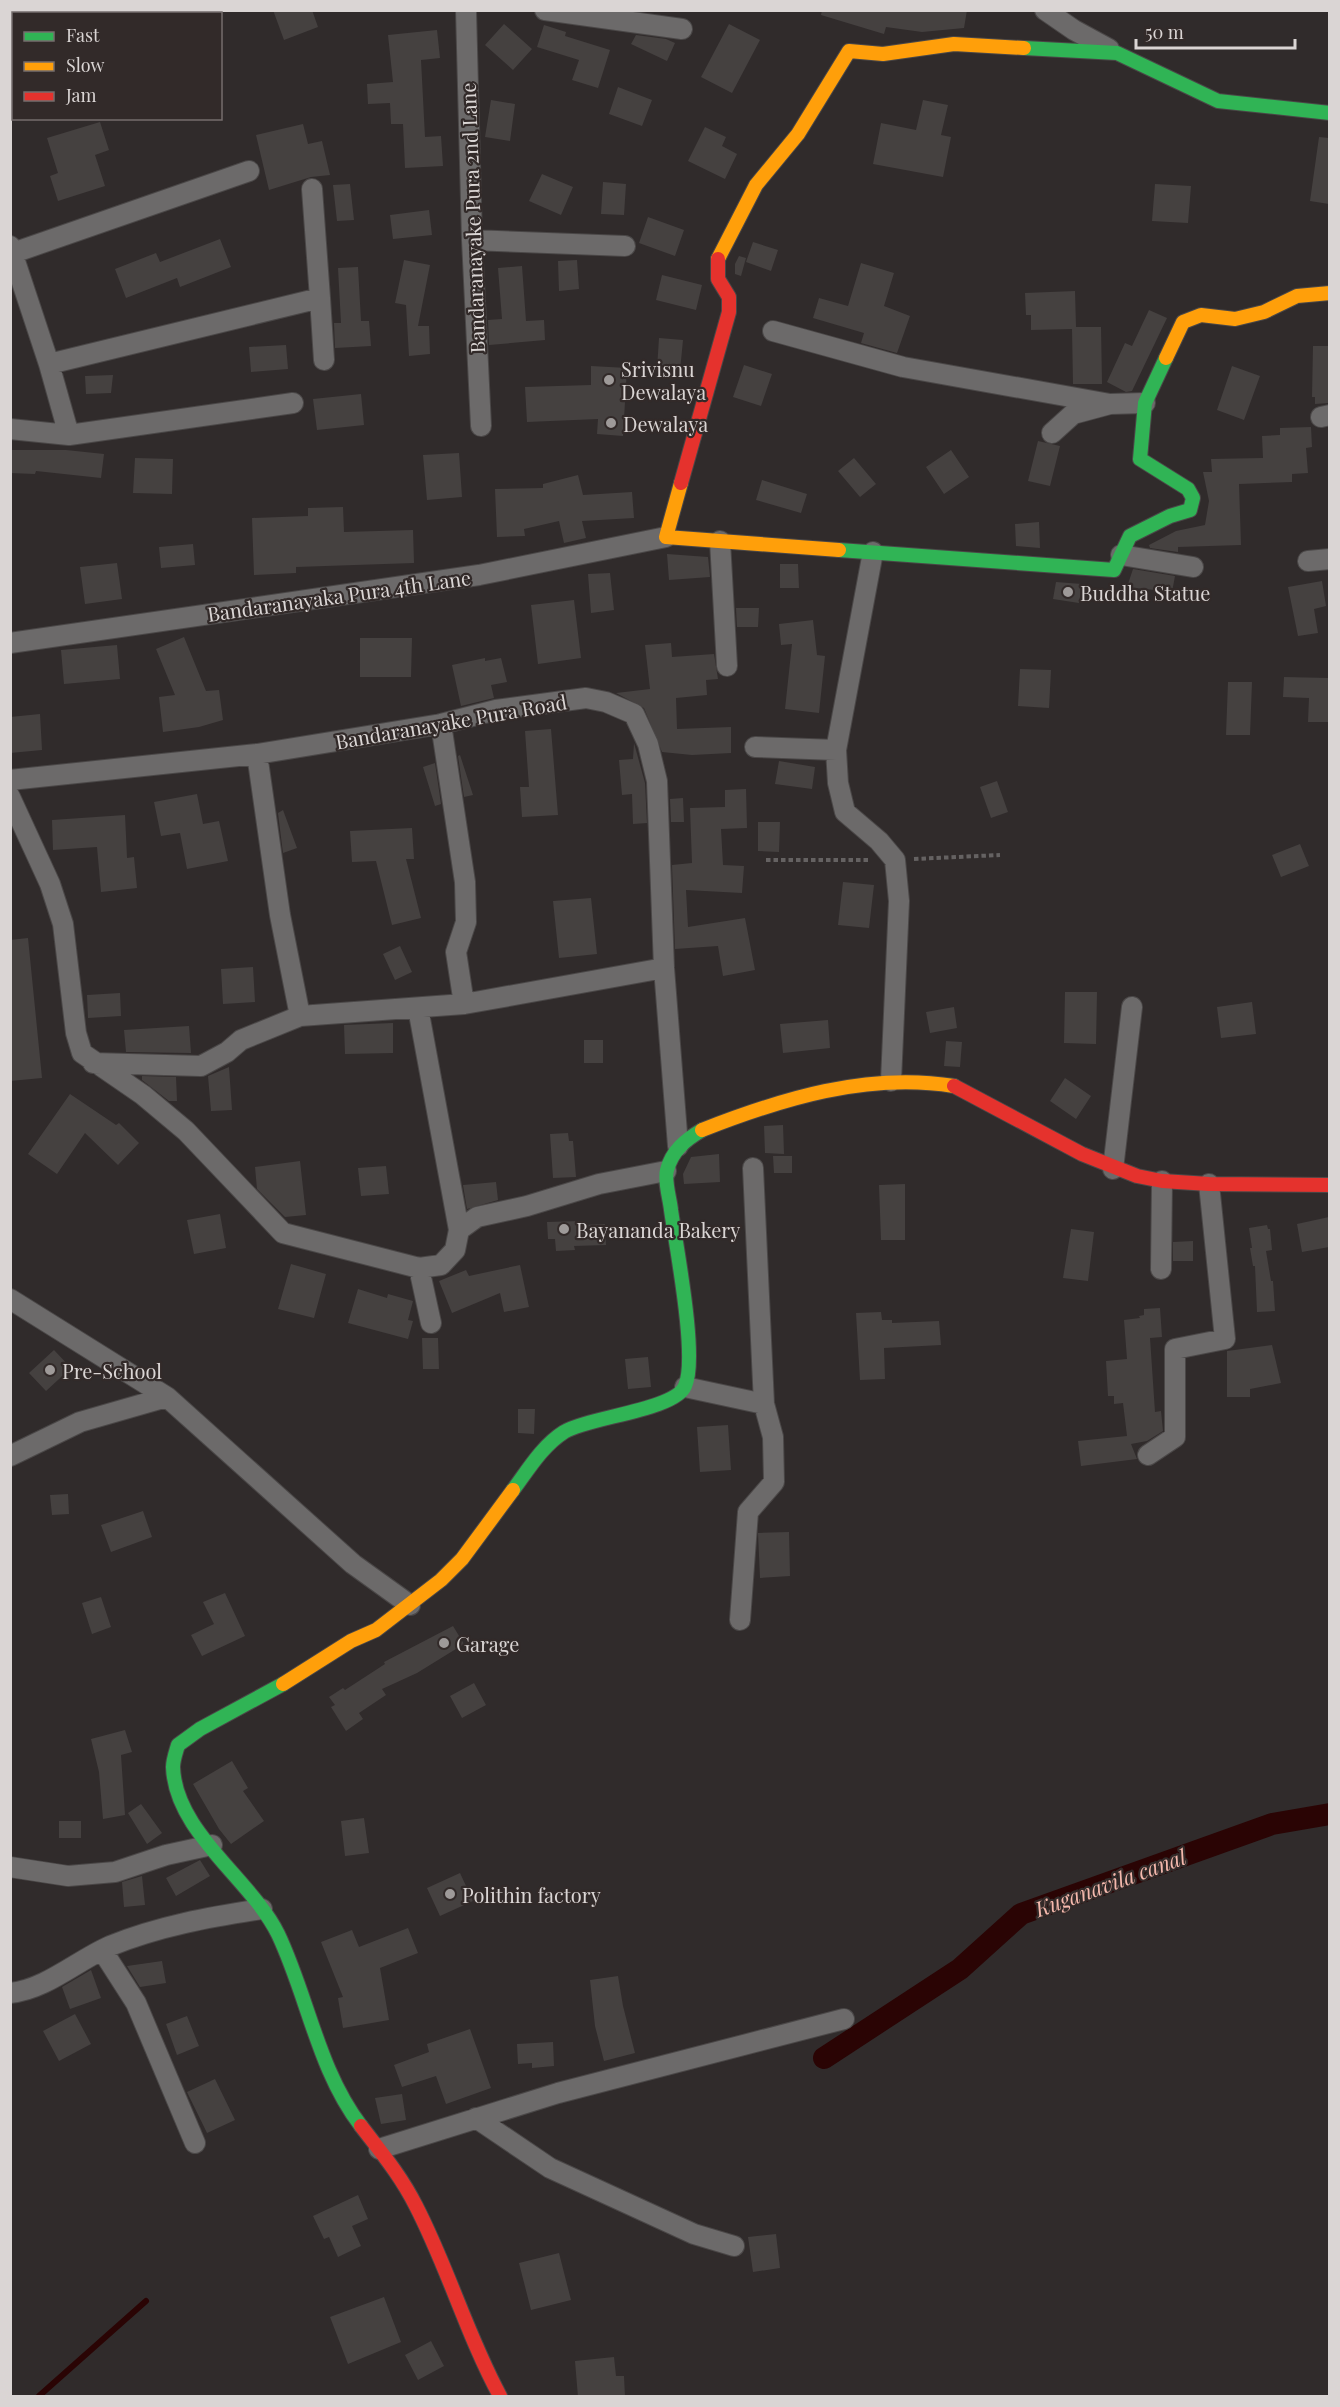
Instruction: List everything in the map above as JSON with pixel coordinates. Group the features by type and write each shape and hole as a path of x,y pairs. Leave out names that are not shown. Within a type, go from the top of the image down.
{"street":[{"name":"Bandaranayake Pura 2nd Lane","path":"466,10 472,240 481,426"},
{"path":"545,10 682,29"},
{"path":"1045,10 1074,30 1117,53 1218,101 1329,113"},
{"path":"1117,53 954,44 883,54 849,51 798,134 756,185 718,260 718,279 729,297 729,312 666,537 1114,570 1130,536 1170,516 1190,510 1193,498 1188,489 1140,459 1145,403 1184,322 1201,315 1235,319 1264,312 1297,296 1329,293"},
{"path":"69,435 12,250 249,171"},
{"path":"312,189 324,360"},
{"path":"472,240 625,246"},
{"path":"49,364 320,298"},
{"path":"773,331 903,367 1110,404 1145,403"},
{"path":"10,429 69,435 293,403"},
{"path":"1052,433 1073,414 1110,404"},
{"name":"Bandaranayaka Pura 4th Lane","path":"10,643 479,575 666,537"},
{"path":"720,541 727,666"},
{"path":"873,552 836,750 838,783 845,813 879,841 895,860 899,901 891,1081"},
{"path":"1121,555 1193,567"},
{"path":"1308,561 1329,559"},
{"name":"Bandaranayake Pura Road","path":"10,780 257,754 441,724 496,710 586,698 606,702 634,714 648,744 657,781 664,968 678,1146"},
{"path":"441,724 465,882 466,922 456,952 464,1004"},
{"path":"755,747 836,750"},
{"path":"257,754 280,915 300,1016"},
{"path":"10,797 50,884 63,924 76,1033 82,1053 93,1063 143,1095 186,1131 283,1233 419,1268 441,1265 455,1250 459,1230 418,1008"},
{"path":"93,1063 201,1066 227,1052 242,1040 300,1016 464,1004 664,968"},
{"path":"1113,1169 1132,1007"},
{"path":"500,2397 475,2348 417,2207 398,2173 351,2113 322,2054 278,1934 262,1909 189,1818 177,1794 173,1766 178,1745 200,1729 304,1672 351,1641 376,1630 410,1605 462,1559 543,1450 562,1433 579,1424 662,1403 677,1396 685,1387 688,1362 686,1320 666,1171 678,1146 700,1131 767,1105 860,1085 891,1081 934,1083 958,1087 1047,1137 1113,1169 1162,1181 1209,1184 1329,1185"},
{"path":"740,1620 748,1512 774,1482 773,1437 764,1404 753,1168"},
{"path":"459,1230 477,1217 527,1206 599,1184 666,1171"},
{"path":"1161,1269 1162,1181"},
{"path":"1148,1455 1175,1437 1175,1349 1225,1339 1209,1184"},
{"path":"419,1268 431,1323"},
{"path":"10,1299 167,1397 352,1564 410,1605"},
{"path":"685,1387 764,1404"},
{"path":"10,1456 80,1422 167,1397"},
{"path":"10,1867 68,1876 115,1872 166,1855 212,1845"},
{"path":"10,1994 25,1992 102,1950 156,1929 262,1909"},
{"path":"102,1950 136,2003 195,2143"},
{"path":"379,2149 558,2093 844,2019"},
{"path":"476,2118 550,2168 694,2234 734,2246"}],"building":[{"path":"273,10 312,10 318,27 284,40"},
{"path":"822,10 967,10 964,28 922,32 886,27 884,34 821,15"},
{"path":"504,24 532,49 513,70 485,45"},
{"path":"729,24 760,40 732,93 701,77"},
{"path":"544,25 566,32 565,36 610,50 598,88 572,80 579,60 537,47"},
{"path":"437,30 440,58 421,60 425,137 441,136 443,166 405,168 403,124 391,124 390,103 368,104 367,84 393,82 388,35"},
{"path":"636,35 666,39 675,43 667,61 631,44"},
{"path":"618,87 652,100 642,126 609,114"},
{"path":"491,100 515,104 510,141 485,137"},
{"path":"923,100 948,105 941,135 951,137 943,177 873,164 881,123 916,130"},
{"path":"100,122 109,150 95,155 105,186 58,201 50,176 58,173 47,138"},
{"path":"303,124 308,144 322,141 330,175 311,177 269,190 256,135"},
{"path":"705,127 726,137 722,146 737,154 725,179 688,161"},
{"path":"1319,137 1329,138 1329,204 1310,201"},
{"path":"542,174 573,187 561,215 529,201"},
{"path":"603,182 626,184 624,215 601,214"},
{"path":"350,184 354,220 337,221 333,185"},
{"path":"1155,184 1191,186 1188,223 1152,221"},
{"path":"429,210 432,235 393,239 390,215"},
{"path":"648,217 684,230 675,256 639,243"},
{"path":"220,239 231,267 180,287 177,278 126,298 115,269 156,253 160,262"},
{"path":"753,242 778,250 771,271 746,262"},
{"path":"739,256 746,258 741,276 735,274 735,264"},
{"path":"404,260 430,265 418,326 429,326 430,354 409,356 406,305 395,303"},
{"path":"577,260 579,289 559,291 558,261"},
{"path":"861,263 894,273 884,306 910,316 897,353 861,343 864,333 813,318 819,298 848,306"},
{"path":"522,266 526,321 544,320 545,340 489,345 488,320 502,319 498,268"},
{"path":"358,267 361,321 369,321 371,346 335,348 334,323 341,323 338,268"},
{"path":"662,275 702,285 696,310 656,300"},
{"path":"1075,291 1076,327 1101,327 1102,384 1073,384 1072,329 1031,330 1031,315 1026,315 1025,293"},
{"path":"1149,310 1167,318 1132,391 1126,392 1107,382 1125,343 1132,346"},
{"path":"659,338 683,340 680,371 657,369"},
{"path":"286,345 288,369 251,372 249,347"},
{"path":"1313,346 1329,346 1329,403 1315,404 1315,397 1312,397"},
{"path":"744,365 772,374 761,406 733,397"},
{"path":"591,366 627,368 623,436 597,434 598,419 527,422 525,387 591,385"},
{"path":"1232,366 1260,376 1244,420 1217,410"},
{"path":"113,375 111,393 86,394 85,376"},
{"path":"361,394 364,425 317,430 313,399"},
{"path":"1311,427 1312,447 1306,448 1308,473 1292,474 1292,482 1239,484 1241,545 1178,547 1178,552 1150,548 1149,545 1176,531 1205,525 1209,501 1203,472 1212,472 1211,459 1263,458 1262,436 1280,435 1280,428"},
{"path":"1038,441 1060,446 1050,486 1028,481"},
{"path":"10,450 66,450 104,454 101,478 36,471 35,474 10,473"},
{"path":"951,450 969,477 944,494 926,467"},
{"path":"459,453 462,497 427,500 423,455"},
{"path":"135,458 173,459 172,494 133,493"},
{"path":"854,458 876,484 860,497 838,471"},
{"path":"578,475 583,495 632,492 634,518 582,521 586,538 564,543 559,521 524,529 525,536 497,537 495,489 543,488 543,484"},
{"path":"762,480 807,494 801,513 756,500"},
{"path":"343,507 344,532 413,530 414,563 296,567 296,573 254,575 252,518 308,516 308,508"},
{"path":"1039,522 1040,548 1016,546 1015,524"},
{"path":"193,544 195,565 161,568 159,547"},
{"path":"667,554 708,557 710,577 669,580"},
{"path":"117,563 122,599 85,604 80,567"},
{"path":"780,564 798,564 799,588 780,588"},
{"path":"1133,569 1175,576 1172,592 1127,587"},
{"path":"610,573 614,610 591,613 588,574"},
{"path":"1322,581 1326,606 1314,609 1318,633 1298,636 1288,587"},
{"name":"Buddha Statue","path":"1056,582 1082,584 1079,603 1053,599"},
{"path":"574,600 581,658 538,664 531,605"},
{"path":"736,608 759,608 758,627 737,627"},
{"path":"813,620 817,655 825,656 819,713 785,709 792,644 781,645 779,624"},
{"path":"184,637 206,691 219,690 223,720 199,727 163,732 159,697 175,695 156,649"},
{"path":"360,638 412,638 411,677 360,677"},
{"path":"671,643 672,657 714,654 718,679 706,680 707,695 676,698 677,729 731,727 731,753 692,755 662,752 644,708 616,693 650,689 645,645"},
{"path":"117,645 120,679 64,684 61,650"},
{"path":"485,658 485,661 501,658 507,682 491,685 494,698 461,706 452,665"},
{"path":"1020,669 1051,670 1049,708 1018,706"},
{"path":"1284,677 1329,678 1329,722 1308,722 1309,698 1283,697"},
{"path":"1228,682 1252,682 1250,735 1226,735"},
{"path":"40,714 42,750 10,753 10,717"},
{"path":"551,729 558,815 522,817 520,787 529,787 525,731"},
{"path":"634,743 645,783 647,823 633,824 632,794 622,795 619,760 633,759"},
{"path":"460,755 473,795 464,797 458,756"},
{"path":"779,761 815,767 812,789 775,784"},
{"path":"435,763 441,804 435,806 423,767"},
{"path":"997,781 1008,812 991,818 980,787"},
{"path":"746,789 747,828 721,829 723,865 744,866 742,893 686,890 688,927 745,918 755,970 723,976 718,946 675,949 672,865 692,863 690,808 725,807 725,790"},
{"path":"197,794 203,824 219,821 228,861 187,869 180,833 161,836 154,802"},
{"path":"683,798 684,822 671,822 670,799"},
{"path":"283,810 297,848 283,853 278,813"},
{"path":"125,815 127,858 134,857 137,888 101,892 97,847 53,850 52,820"},
{"path":"758,822 780,822 779,852 758,851"},
{"path":"412,828 414,859 406,859 421,918 392,925 376,861 352,862 350,831"},
{"path":"1300,844 1309,866 1281,877 1272,855"},
{"path":"843,882 874,885 869,928 838,925"},
{"path":"591,898 597,954 559,958 553,901"},
{"path":"28,938 42,1078 10,1081 10,940"},
{"path":"400,946 412,972 395,980 383,954"},
{"path":"253,967 255,1002 223,1004 221,969"},
{"path":"1065,992 1097,992 1096,1044 1064,1043"},
{"path":"120,993 121,1016 88,1018 87,995"},
{"path":"1252,1002 1256,1034 1221,1038 1217,1007"},
{"path":"954,1007 957,1028 930,1033 926,1012"},
{"path":"828,1020 830,1048 783,1053 780,1024"},
{"path":"393,1023 393,1053 345,1054 344,1025"},
{"path":"189,1026 191,1053 126,1052 124,1030"},
{"path":"584,1040 603,1040 603,1063 584,1063"},
{"path":"946,1041 962,1042 960,1067 944,1066"},
{"path":"229,1067 232,1110 211,1111 208,1076"},
{"path":"142,1076 176,1077 177,1101 169,1101 142,1080"},
{"path":"1065,1078 1091,1096 1076,1119 1050,1101"},
{"path":"70,1094 116,1125 119,1123 139,1143 118,1165 85,1133 57,1174 28,1154"},
{"path":"783,1125 784,1154 765,1153 764,1126"},
{"path":"568,1133 569,1141 573,1141 576,1177 553,1178 550,1134"},
{"path":"719,1154 720,1182 684,1184 683,1174 691,1157"},
{"path":"773,1156 792,1156 792,1173 774,1173"},
{"path":"300,1161 306,1215 285,1217 257,1189 255,1167"},
{"path":"386,1166 389,1194 361,1196 358,1168"},
{"path":"496,1182 498,1200 467,1209 463,1185"},
{"path":"905,1184 905,1240 881,1240 879,1185"},
{"path":"220,1214 226,1248 194,1254 187,1220"},
{"path":"1329,1217 1329,1247 1302,1252 1297,1224"},
{"path":"581,1221 581,1225 605,1224 606,1245 574,1246 575,1250 556,1251 555,1239 548,1239 547,1222"},
{"path":"1267,1225 1270,1229 1272,1250 1266,1251 1271,1281 1273,1281 1275,1311 1257,1312 1255,1266 1253,1266 1250,1248 1252,1248 1249,1228"},
{"path":"1071,1229 1094,1232 1088,1281 1063,1278"},
{"path":"1193,1241 1193,1261 1173,1261 1173,1242"},
{"path":"291,1264 326,1274 314,1318 278,1309"},
{"path":"520,1265 529,1307 504,1312 500,1293 452,1313 439,1281 466,1270 469,1276"},
{"path":"358,1289 387,1298 388,1294 413,1301 408,1320 413,1321 408,1339 348,1323"},
{"path":"1160,1308 1162,1337 1150,1338 1155,1412 1161,1411 1163,1431 1147,1441 1131,1444 1137,1459 1081,1466 1078,1441 1127,1436 1123,1403 1114,1404 1114,1396 1108,1396 1106,1361 1127,1359 1124,1320 1140,1318 1139,1316 1144,1315 1144,1309"},
{"path":"881,1312 882,1320 892,1320 892,1323 939,1321 941,1345 884,1348 885,1379 860,1380 856,1313"},
{"path":"422,1338 438,1338 439,1369 423,1369"},
{"path":"1272,1345 1281,1383 1250,1389 1250,1397 1227,1397 1227,1351"},
{"name":"Pre-School","path":"54,1350 71,1368 46,1391 29,1373"},
{"path":"648,1357 651,1387 628,1389 625,1359"},
{"path":"518,1409 535,1409 534,1434 518,1433"},
{"path":"728,1425 731,1470 700,1472 697,1427"},
{"path":"68,1494 69,1514 52,1515 50,1495"},
{"path":"143,1511 152,1537 111,1552 101,1525"},
{"path":"789,1532 790,1576 760,1578 758,1533"},
{"path":"225,1593 245,1636 202,1656 191,1635 214,1624 203,1602"},
{"path":"101,1597 111,1627 92,1634 82,1603"},
{"path":"453,1626 464,1644 417,1673 382,1689 386,1695 359,1713 363,1719 346,1731 331,1707 335,1705 329,1697 343,1688 345,1690 385,1664 384,1662"},
{"path":"474,1683 486,1705 462,1718 450,1696"},
{"path":"125,1730 132,1752 121,1755 125,1815 103,1819 99,1772 91,1739"},
{"path":"232,1761 248,1788 243,1791 264,1821 231,1844 219,1829 193,1784"},
{"path":"141,1804 162,1833 147,1844 128,1813"},
{"path":"364,1818 369,1853 345,1856 341,1821"},
{"path":"59,1821 81,1821 81,1838 59,1838"},
{"path":"200,1860 210,1876 176,1896 166,1878"},
{"name":"Polithin factory","path":"460,1873 473,1901 440,1916 427,1888"},
{"path":"142,1876 145,1905 124,1907 122,1882"},
{"path":"408,1928 418,1953 380,1968 389,2020 343,2028 338,1998 343,1997 321,1942 352,1930 359,1947"},
{"path":"162,1961 166,1983 140,1987 127,1966"},
{"path":"91,1970 101,1998 70,2009 62,1987"},
{"path":"618,1976 635,2053 604,2061 595,2026 590,1980"},
{"path":"75,2014 91,2044 59,2061 43,2031"},
{"path":"187,2016 199,2046 177,2055 166,2024"},
{"path":"470,2029 491,2088 446,2104 436,2076 402,2087 394,2065 429,2052 427,2044"},
{"path":"553,2042 554,2066 532,2068 532,2063 518,2064 517,2044"},
{"path":"215,2079 235,2120 207,2133 187,2092"},
{"path":"402,2094 406,2120 381,2124 375,2098"},
{"path":"358,2195 368,2219 352,2226 361,2246 338,2257 329,2237 324,2239 313,2216"},
{"path":"776,2234 780,2268 753,2272 748,2237"},
{"path":"559,2253 571,2300 531,2310 519,2263"},
{"path":"384,2297 401,2342 348,2364 330,2317"},
{"path":"431,2341 444,2366 418,2380 405,2355"},
{"path":"614,2357 616,2376 624,2376 625,2397 578,2397 575,2361"}],"waterway":[{"name":"Kuganavila canal","path":"824,2058 960,1969 1021,1914 1272,1824 1330,1814"},
{"path":"39,2396 146,2301"}],"traffic: fast":[{"path":"1024,48 1117,53 1218,101 1330,113"},
{"path":"839,550 1114,570 1130,536 1170,516 1190,510 1193,498 1188,489 1140,459 1145,403 1166,358"},
{"path":"513,1490 542,1451 564,1432 665,1401 678,1394 685,1386 688,1372 688,1328 666,1174 669,1163 676,1152 685,1142 702,1130"},
{"path":"283,1684 200,1729 178,1745 173,1767 177,1791 186,1813 200,1834 266,1914 278,1934 334,2081 361,2126"}],"traffic: slow":[{"path":"718,259 756,185 798,134 849,51 883,54 954,44 1024,48"},
{"path":"1166,358 1183,322 1201,315 1235,319 1264,312 1297,296 1330,293"},
{"path":"681,483 666,537 839,550"},
{"path":"702,1130 762,1108 825,1091 889,1083 954,1086"},
{"path":"283,1684 351,1641 376,1630 441,1580 462,1559 513,1490"}],"traffic: jam":[{"path":"681,483 729,312 729,297 718,279 718,259"},
{"path":"954,1086 1082,1154 1137,1176 1162,1181 1209,1184 1330,1185"},
{"path":"361,2126 397,2174 416,2206 477,2349 500,2396"}],"place":[{"name":"Srivisnu Dewalaya","path":"609,380"},
{"name":"Dewalaya","path":"611,423"},
{"name":"Buddha Statue","path":"1068,592"},
{"name":"Bayananda Bakery","path":"564,1229"},
{"name":"Pre-School","path":"50,1370"},
{"name":"Garage","path":"444,1643"},
{"name":"Polithin factory","path":"450,1894"}]}
